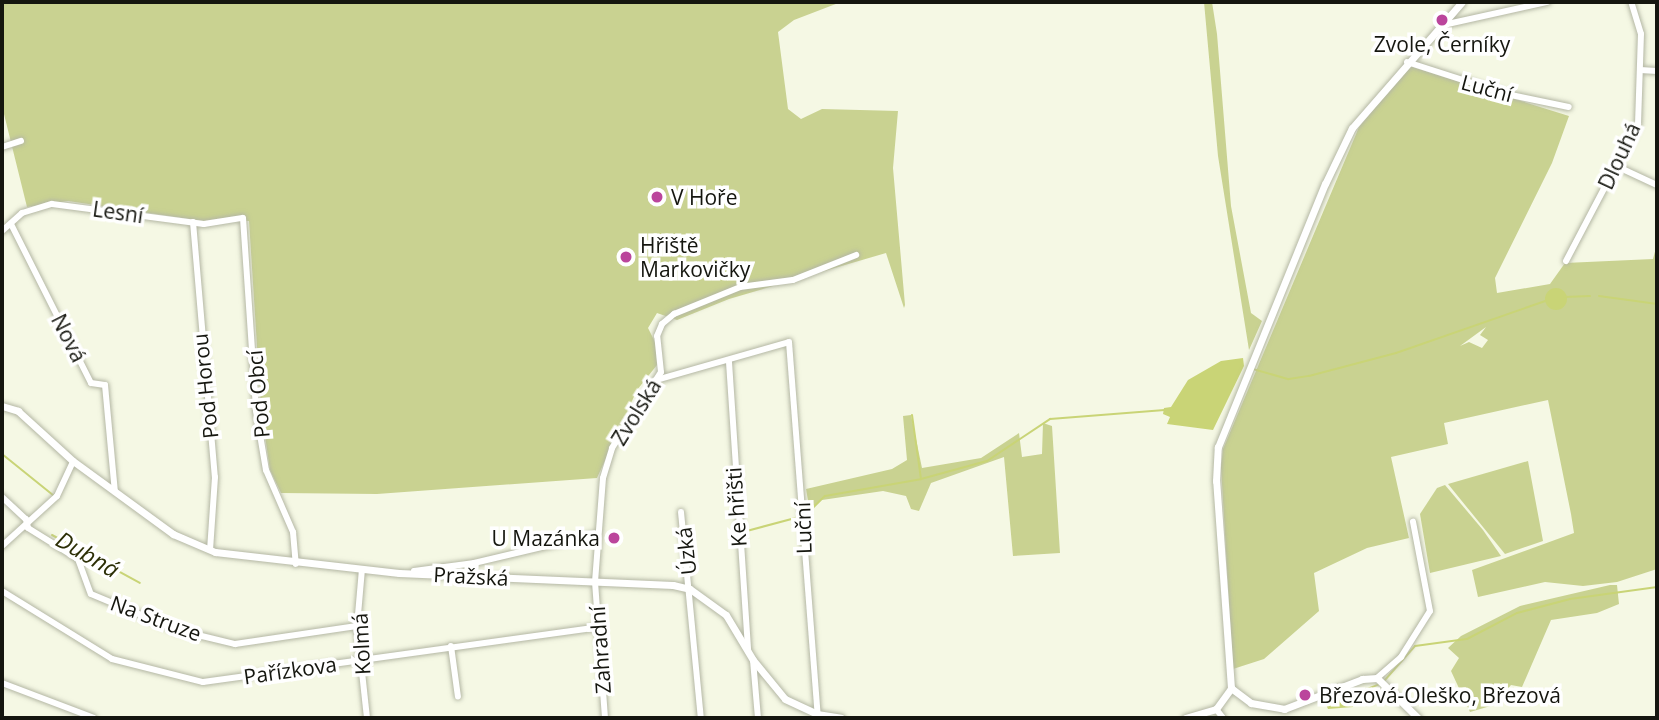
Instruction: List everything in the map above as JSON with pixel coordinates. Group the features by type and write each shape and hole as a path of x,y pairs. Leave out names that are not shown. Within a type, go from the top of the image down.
{"street":[{"path":"1185,718 1216,709 1231,688 1218,518 1218,447 1325,184 1352,128 1462,2"},
{"path":"1443,24 1547,2"},
{"name":"Dlouhá","path":"1566,261 1638,124 1641,34 1632,2"},
{"name":"Luční","path":"1407,62 1506,94 1569,107"},
{"path":"1640,69 1657,71"},
{"path":"2,147 21,141"},
{"path":"1616,166 1657,184"},
{"name":"Lesní","path":"2,231 22,213 52,204 193,222 243,218"},
{"name":"Pod Obcí","path":"243,218 256,411 266,470 293,532 296,564"},
{"name":"Pod Horou","path":"193,222 200,343 215,477 210,550"},
{"name":"Nová","path":"11,224 91,383 105,385 115,492"},
{"name":"Zvolská","path":"595,582 603,478 612,448 661,372 657,336 674,314 740,286 793,280 856,255"},
{"name":"Luční","path":"729,362 789,342 818,716"},
{"path":"656,380 729,362"},
{"name":"Ke hřišti","path":"729,362 750,656 758,718"},
{"name":"Pražská","path":"2,406 18,411 73,461 173,534 210,550 296,564 399,573 595,582 690,590 726,615 750,656 785,699 818,716 841,718"},
{"path":"2,546 57,496 73,461"},
{"name":"Na Struze","path":"2,498 26,519 26,524 78,559 91,594 177,630 235,645 357,626"},
{"name":"Úzká","path":"681,512 701,718"},
{"path":"1231,688 1251,703 1284,709 1362,679 1377,678 1401,657 1430,611 1413,522"},
{"path":"399,573 474,563 597,534"},
{"name":"Kolmá","path":"362,569 357,626 367,718"},
{"name":"Zahradní","path":"595,582 605,718"},
{"name":"Pařízkova","path":"2,591 112,659 202,682 598,627"},
{"path":"451,646 458,697"},
{"path":"1377,678 1418,718"},
{"path":"2,683 94,718"},
{"path":"1216,709 1223,718"}],"shaded area":[{"path":"2,2 841,2 794,20 778,32 788,109 801,119 822,109 898,111 893,168 904,308 886,253 729,299 677,320 657,313 648,328 656,344 657,365 637,390 597,478 377,494 281,493 270,470 261,409 249,221 203,221 68,201 27,207 2,106"},
{"path":"1204,2 1212,2 1217,34 1231,206 1251,313 1262,321 1249,350 1218,156"},
{"path":"1409,66 1569,116 1552,163 1495,278 1497,293 1550,284 1565,263 1653,259 1657,244 1657,569 1617,582 1583,586 1545,582 1478,597 1472,570 1574,533 1571,514 1548,400 1444,423 1448,444 1391,457 1409,538 1367,548 1314,573 1319,611 1264,659 1233,669 1221,467 1223,449 1359,127","holes":["1486,327 1480,335 1488,340 1482,348 1469,342 1460,346"]},
{"path":"1556,288 1564,291 1567,299 1564,307 1556,310 1548,307 1545,299 1548,291"},
{"path":"1243,358 1244,366 1213,430 1167,424 1170,417 1163,414 1164,408 1171,407 1188,380 1221,361"},
{"path":"911,415 922,468 981,458 1019,433 1022,457 1042,454 1043,423 1052,426 1060,553 1013,556 1004,457 931,483 919,511 911,509 906,496 883,491 822,500 810,512 806,489 892,469 907,460 903,416"},
{"path":"1528,461 1543,541 1505,554 1448,484"},
{"path":"1445,485 1501,556 1430,573 1420,514 1437,488"},
{"path":"1617,585 1619,604 1597,613 1551,620 1522,687 1511,685 1494,705 1470,712 1451,671 1459,658 1448,648 1461,636 1520,606"},
{"path":"1347,688 1355,690 1353,707 1328,709 1324,700"}],"waterway":[{"path":"1564,297 1590,296"},
{"path":"1599,296 1657,304"},
{"path":"1253,369 1289,379 1309,376 1396,353 1545,301"},
{"path":"804,516 825,496 921,479 987,461 1050,419 1165,410"},
{"path":"912,415 921,479"},
{"name":"Dubná","path":"2,454 54,496"},
{"path":"743,532 799,517"},
{"name":"Dubná","path":"52,535 140,583"},
{"path":"1384,681 1415,646 1467,639 1517,613 1570,599 1657,587"},
{"path":"1355,694 1380,684"}],"place":[{"name":"Zvole, Černíky","path":"1442,20"},
{"name":"V Hoře","path":"657,197"},
{"name":"Hřiště Markovičky","path":"626,257"},
{"name":"U Mazánka","path":"614,538"},
{"name":"Březová-Oleško, Březová","path":"1305,695"}]}
